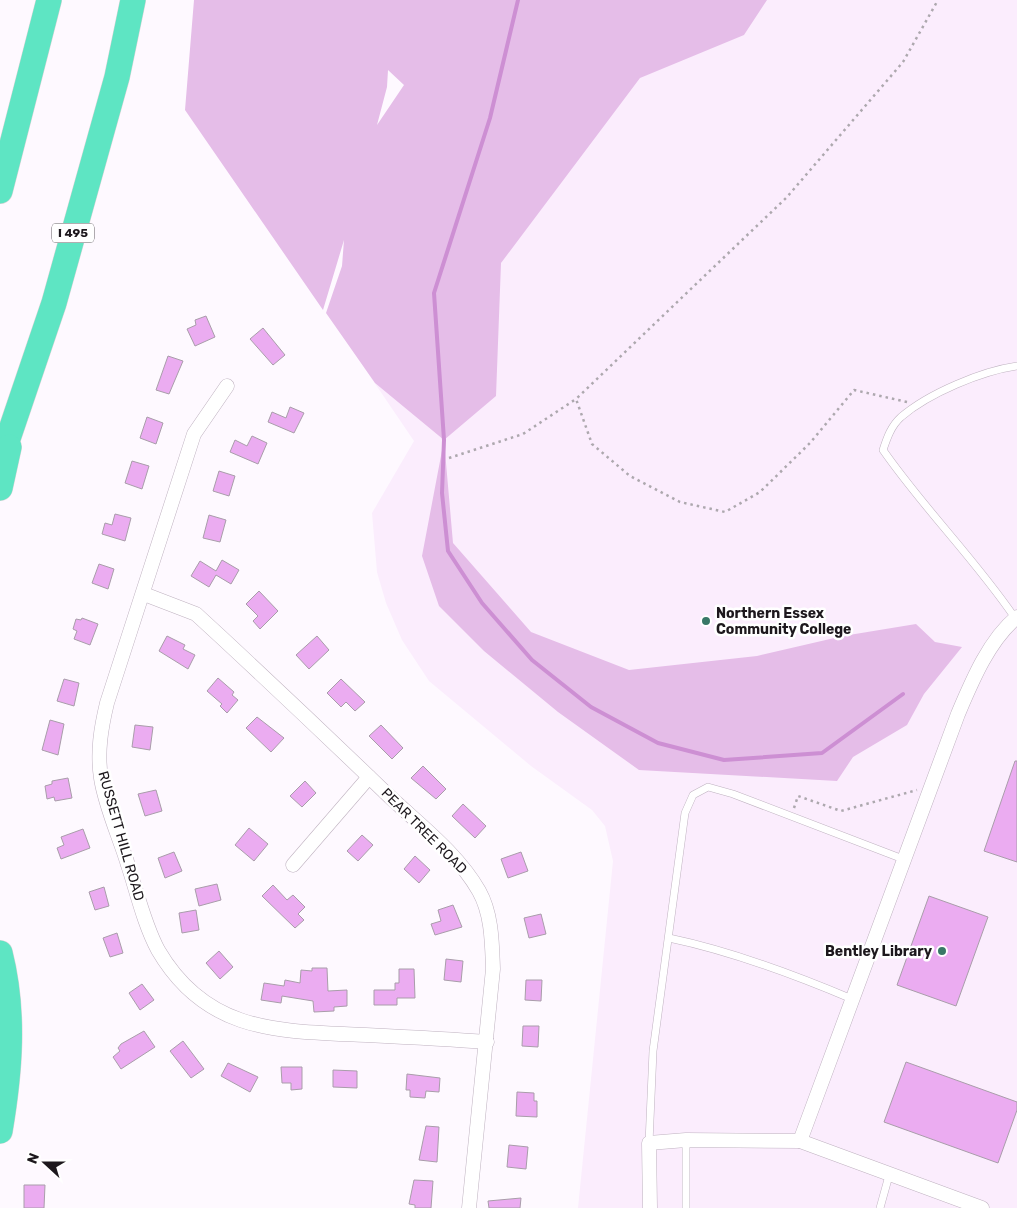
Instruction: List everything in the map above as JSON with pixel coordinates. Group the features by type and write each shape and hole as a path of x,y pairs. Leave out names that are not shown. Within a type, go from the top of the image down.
{"highway":[{"path":"0,191 49,0"},
{"name":"I 495","path":"0,462 54,302 99,143 133,0"},
{"path":"0,488 14,425"},
{"path":"0,954 7,979 10,1053 0,1131"}],"street":[{"name":"RUSSETT HILL ROAD","path":"227,386 194,434 144,594 107,703 100,732 99,757 101,780 145,916 158,949 190,992 208,1005 242,1022 270,1029 487,1042"},
{"name":"PEAR TREE ROAD","path":"144,594 196,614 441,846 470,876 480,892 488,916 492,939 492,996 469,1208"},
{"path":"800,1141 903,859 971,683 997,640 1016,618"},
{"path":"293,865 369,777"},
{"path":"650,1208 649,1143 686,1140 800,1141 890,1172 982,1208"}],"lane":[{"path":"1016,618 994,587 918,498 883,450 888,434 901,417 968,380 1004,368 1017,366"},
{"path":"649,1143 653,1051 685,813 693,795 708,787 733,794 903,859"},
{"path":"669,938 703,945 816,984 852,999"},
{"path":"686,1140 686,1208"},
{"path":"880,1208 890,1172"}],"path":[{"path":"449,458 523,434 576,399 787,197 903,62 938,0"},
{"path":"576,399 592,444 630,476 680,502 725,512 760,492 810,443 854,390 921,405"},
{"path":"790,816 798,796 840,811 915,789 928,793"}],"shaded area":[{"path":"194,0 767,0 744,35 640,78 501,263 496,396 444,440 375,383 326,313 342,266 344,240 323,310 185,110","holes":["388,70 404,85 377,125 387,87"]},
{"name":"Northern Essex Community College","path":"414,0 1017,0 1017,1208 578,1208 613,861 605,826 592,810 531,766 429,681 402,640 386,603 377,572 372,513 414,441 338,329 403,114"},
{"path":"444,440 453,543 531,632 629,670 757,656 843,636 916,624 935,642 962,647 924,694 907,725 853,757 837,781 639,770 558,712 484,651 439,606 422,556"}],"building":[{"path":"206,316 215,337 195,346 187,329 196,325 195,320"},
{"path":"263,328 285,355 273,365 250,339"},
{"path":"168,356 183,361 169,394 156,390"},
{"path":"290,407 304,413 294,433 268,422 272,412 286,418"},
{"path":"147,417 163,423 156,444 140,438"},
{"path":"252,436 267,443 258,464 230,452 235,440 247,446"},
{"path":"132,461 149,466 142,489 125,483"},
{"path":"219,471 235,476 229,496 213,491"},
{"path":"115,514 131,518 125,541 102,534 105,523 112,525"},
{"path":"209,515 226,520 220,542 203,538"},
{"path":"222,560 239,570 231,584 216,575 209,587 191,576 200,561 216,571"},
{"path":"99,564 114,569 108,589 92,583"},
{"path":"259,591 278,611 260,629 253,621 258,616 246,604"},
{"path":"82,618 98,624 90,645 74,639 77,631 73,629 76,619 81,620"},
{"path":"167,636 185,645 183,649 195,655 188,669 159,651"},
{"path":"317,636 329,650 309,669 296,655"},
{"path":"218,678 234,692 232,695 238,700 227,713 220,706 222,704 207,691"},
{"path":"64,679 79,683 74,706 57,701"},
{"path":"341,679 365,702 355,711 346,702 341,707 327,693"},
{"path":"257,717 284,738 271,752 246,728"},
{"path":"50,720 64,724 58,755 42,750"},
{"path":"135,725 153,727 150,750 132,747"},
{"path":"381,725 403,748 392,759 369,736"},
{"path":"1015,761 1017,761 1017,862 984,851"},
{"path":"423,766 446,789 436,799 411,778"},
{"path":"68,778 72,798 55,801 54,797 47,799 45,786 52,784 52,781"},
{"path":"305,781 316,793 302,807 290,796"},
{"path":"156,790 162,811 145,816 138,794"},
{"path":"463,804 486,826 475,838 452,816"},
{"path":"249,828 268,844 254,861 235,845"},
{"path":"83,829 90,848 61,859 57,848 64,845 61,837"},
{"path":"362,835 373,845 358,861 347,851"},
{"path":"174,852 182,871 165,878 158,858"},
{"path":"521,852 528,871 508,878 501,859"},
{"path":"415,856 430,870 419,883 404,869"},
{"path":"217,884 221,900 199,906 195,889"},
{"path":"273,885 287,900 293,895 305,907 298,914 304,920 295,928 262,896"},
{"path":"104,887 109,906 95,910 89,892"},
{"name":"Bentley Library","path":"929,896 988,917 956,1006 897,985"},
{"path":"453,905 462,927 435,935 431,924 441,921 438,910"},
{"path":"196,910 199,930 182,933 179,913"},
{"path":"541,914 546,934 529,938 524,918"},
{"path":"117,933 123,953 110,957 103,938"},
{"path":"219,951 233,967 220,979 206,963"},
{"path":"446,959 463,961 461,982 444,980"},
{"path":"312,968 327,968 328,991 347,990 347,1006 334,1007 334,1011 314,1012 313,1001 282,996 281,1003 261,1000 264,983 284,986 285,980 300,983 301,970 312,971"},
{"path":"399,969 414,969 415,998 397,998 397,1005 374,1005 374,990 395,990 395,983 399,983"},
{"path":"526,980 542,980 541,1001 525,1000"},
{"path":"142,984 154,1000 140,1010 129,993"},
{"path":"523,1026 539,1026 538,1047 522,1046"},
{"path":"144,1031 155,1047 121,1069 113,1057 120,1051 118,1048 121,1044"},
{"path":"183,1041 204,1069 191,1078 170,1051"},
{"path":"906,1062 1017,1102 1017,1110 998,1163 884,1122"},
{"path":"228,1063 258,1077 250,1092 221,1076"},
{"path":"281,1067 302,1067 302,1089 291,1090 291,1083 282,1083"},
{"path":"333,1070 357,1071 357,1088 333,1087"},
{"path":"407,1074 440,1078 439,1092 426,1091 425,1098 410,1097 410,1090 406,1090"},
{"path":"517,1092 534,1093 534,1101 537,1101 537,1117 516,1116"},
{"path":"426,1126 439,1127 437,1162 419,1160"},
{"path":"509,1145 528,1147 526,1169 507,1167"},
{"path":"414,1180 433,1181 431,1208 415,1208 415,1205 409,1204"},
{"path":"24,1185 45,1185 44,1208 24,1208"},
{"path":"521,1198 520,1208 489,1208 488,1201"}],"waterway":[{"path":"518,0 490,118 434,293 444,440 442,493 448,551 482,603 532,660 591,707 658,743 724,760 822,753 903,694"}],"place":[{"name":"Northern Essex Community College","path":"706,621"},
{"name":"Bentley Library","path":"942,951"}]}
